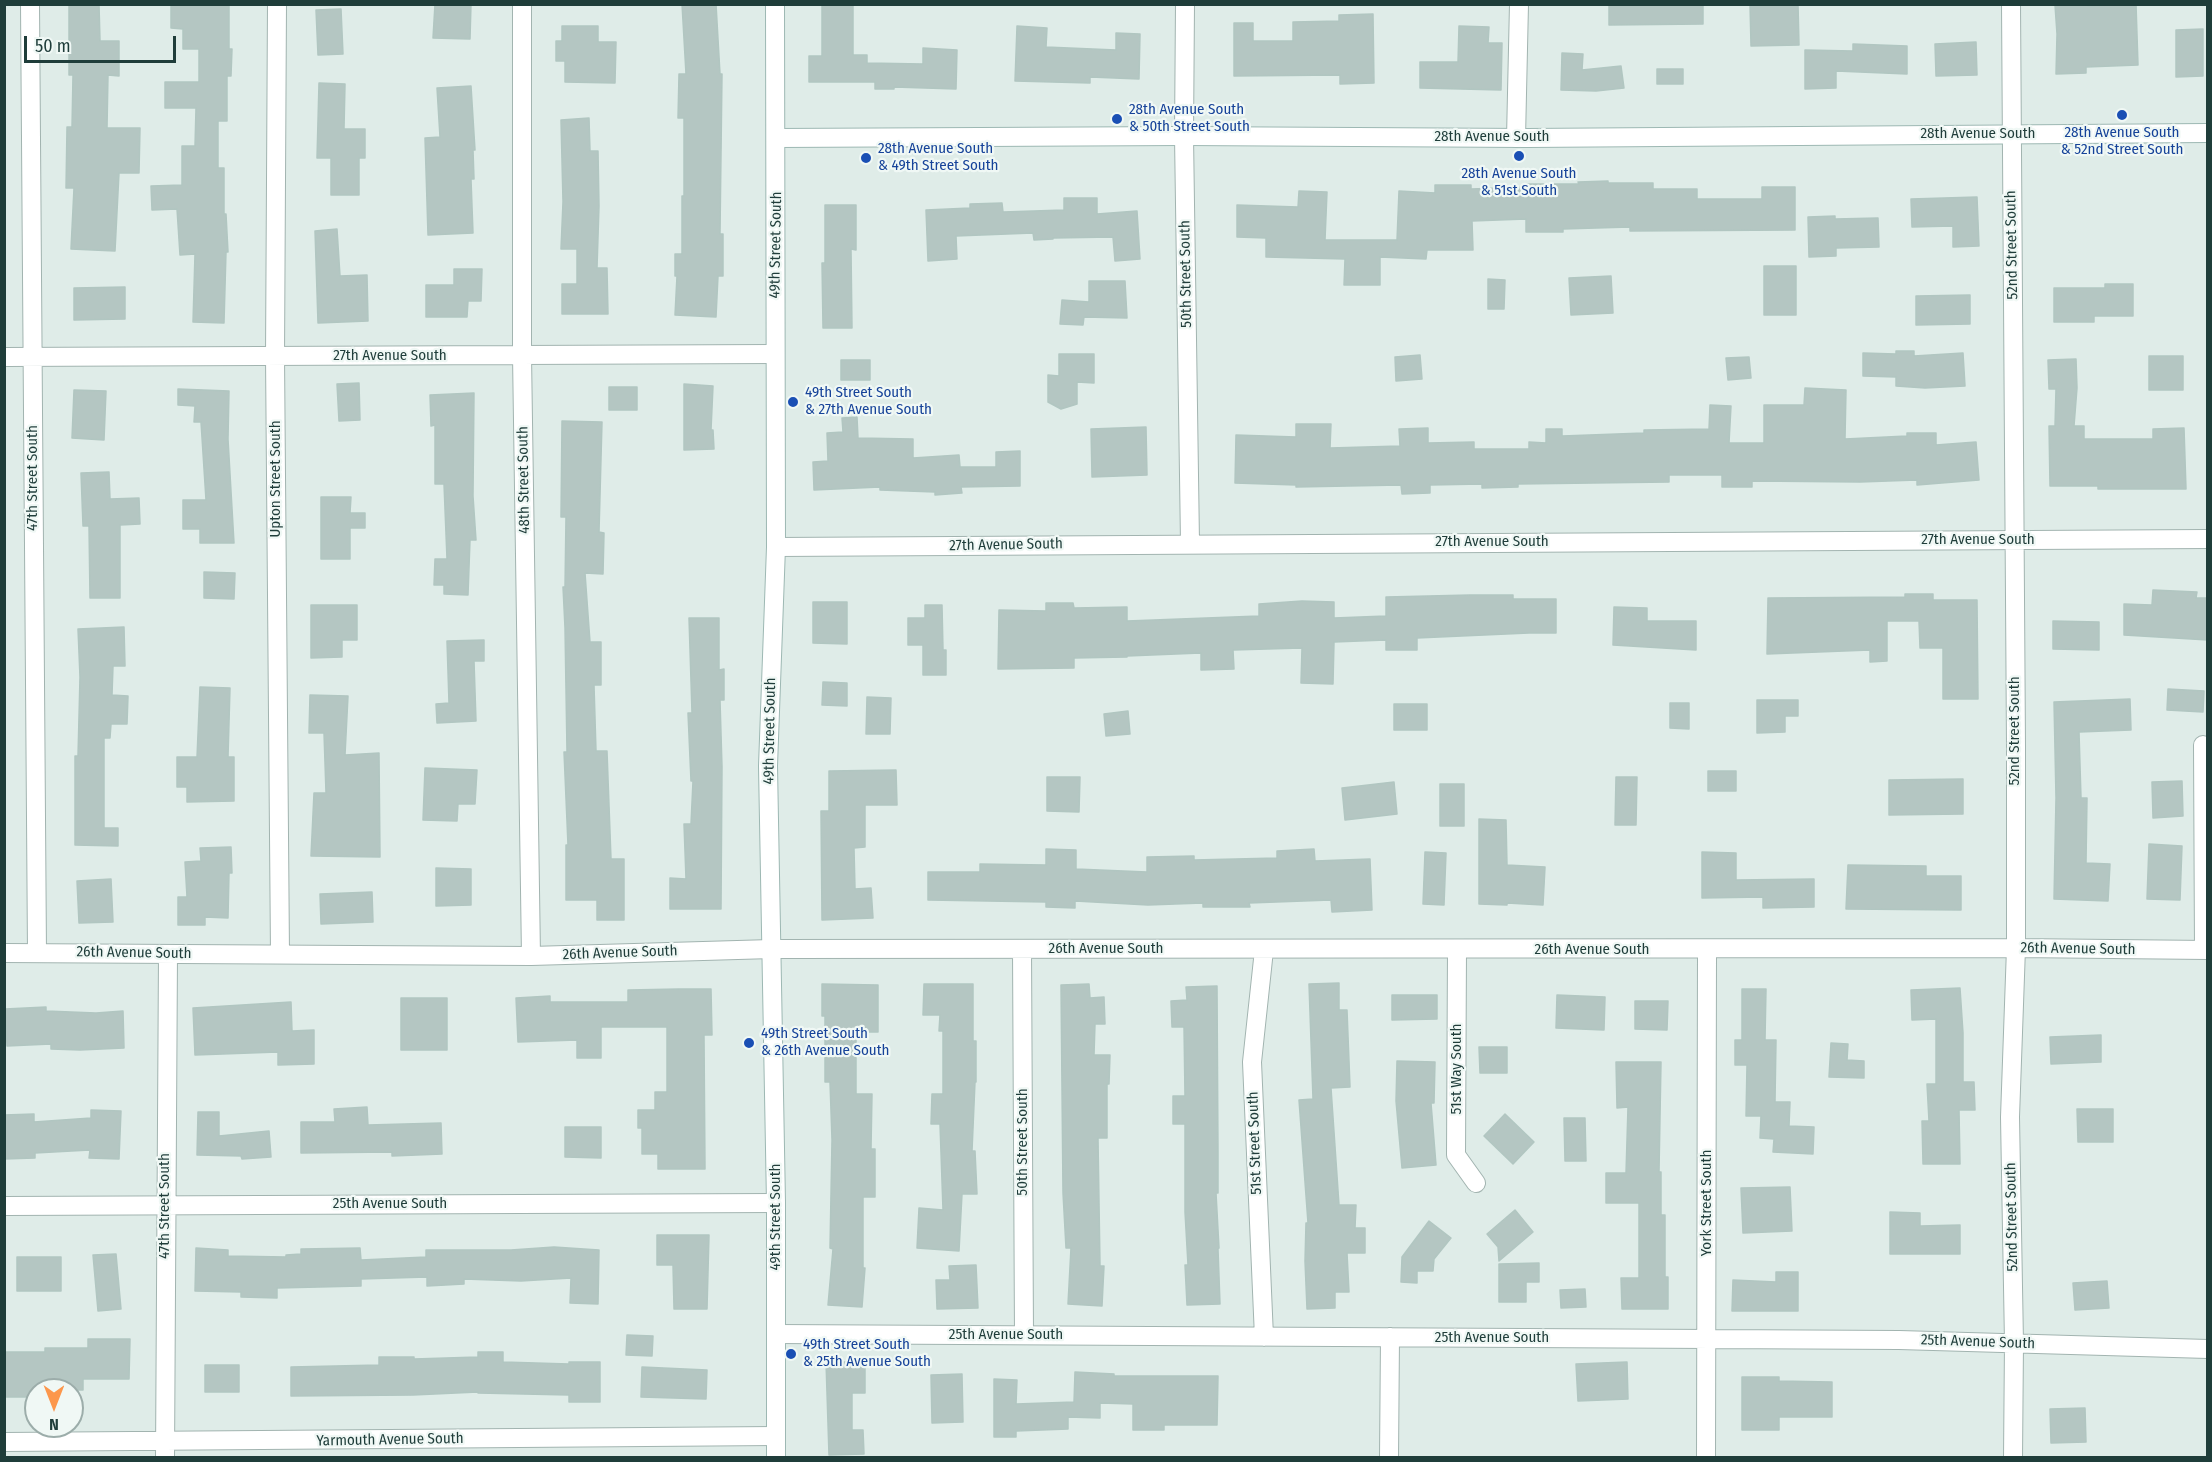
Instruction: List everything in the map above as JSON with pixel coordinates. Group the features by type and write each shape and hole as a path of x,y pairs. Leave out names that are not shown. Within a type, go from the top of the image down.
{"street":[{"name":"47th Street South","path":"30,4 37,952"},
{"name":"Upton Street South","path":"277,4 275,356 280,954"},
{"name":"48th Street South","path":"522,4 522,355 531,956"},
{"name":"49th Street South","path":"775,4 776,547 768,766 776,1203 776,1458"},
{"name":"50th Street South","path":"1185,4 1184,136 1190,543"},
{"path":"1516,138 1519,4"},
{"name":"52nd Street South","path":"2011,4 2016,948 2010,1117 2014,1343 2013,1458"},
{"name":"28th Avenue South","path":"777,138 1184,136 1516,138 2208,133"},
{"name":"27th Avenue South","path":"4,357 775,354"},
{"name":"27th Avenue South","path":"776,547 2208,539"},
{"path":"2203,746 2206,950"},
{"name":"26th Avenue South","path":"4,953 531,956 772,949 2016,948 2206,950"},
{"name":"50th Street South","path":"1022,949 1024,1335"},
{"name":"York Street South","path":"1706,1458 1707,949"},
{"name":"51st Street South","path":"1264,950 1252,1062 1264,1337"},
{"name":"51st Way South","path":"1457,950 1456,1155 1476,1183"},
{"name":"47th Street South","path":"164,1450 168,954"},
{"name":"25th Avenue South","path":"4,1206 776,1203"},
{"name":"25th Avenue South","path":"776,1334 1707,1338 2014,1343 2208,1350"},
{"path":"1389,1458 1390,1337"},
{"name":"Yarmouth Avenue South","path":"4,1442 164,1450 776,1436"}],"building":[{"path":"69,4 99,4 100,41 119,41 119,76 108,75 107,128 140,128 139,173 119,173 115,251 71,249 74,188 66,188 67,127 72,127 73,75 69,75"},
{"path":"171,4 229,4 229,49 232,49 231,76 227,76 227,121 218,121 218,168 224,168 224,214 226,214 228,252 226,252 224,323 193,322 195,254 180,255 177,209 152,210 151,186 182,185 182,146 195,146 196,108 165,108 165,82 199,82 199,49 183,49 183,29 171,28"},
{"path":"435,4 471,4 470,39 433,38"},
{"path":"682,4 716,4 720,74 722,74 720,234 723,234 723,276 718,276 716,317 675,315 677,276 675,276 675,254 682,254 682,196 684,196 684,118 678,118 679,74 686,74"},
{"path":"822,4 853,4 853,55 867,55 867,63 923,64 923,48 957,50 956,89 894,87 894,89 875,89 875,82 809,82 809,56 822,56"},
{"path":"1609,4 1703,4 1703,24 1609,25"},
{"path":"1750,4 1798,4 1799,45 1751,46"},
{"path":"2087,4 2088,6 2136,4 2138,65 2086,67 2086,73 2056,74 2055,5"},
{"path":"341,9 343,54 318,55 316,10"},
{"path":"1373,14 1374,83 1340,84 1340,75 1234,76 1234,23 1253,23 1253,41 1293,41 1293,22 1339,21 1339,15"},
{"path":"562,26 598,26 598,42 616,42 615,83 565,82 565,61 556,61 556,41 562,41"},
{"path":"1017,26 1047,28 1046,47 1116,50 1116,33 1140,34 1139,79 1090,77 1090,83 1015,81"},
{"path":"1459,26 1489,27 1488,43 1502,43 1501,90 1420,88 1420,62 1458,62"},
{"path":"2203,29 2203,76 2176,77 2176,30"},
{"path":"1976,42 1977,75 1936,76 1935,44"},
{"path":"1853,44 1907,46 1907,74 1836,71 1836,88 1805,89 1805,50 1853,51"},
{"path":"1562,53 1583,54 1582,70 1621,66 1624,88 1596,91 1561,90"},
{"path":"1657,69 1683,69 1683,84 1657,84"},
{"path":"319,83 345,84 344,129 365,129 365,158 359,158 359,195 331,195 331,158 317,158"},
{"path":"471,86 475,150 473,150 474,179 471,179 473,233 428,235 425,138 440,137 437,88"},
{"path":"589,118 590,151 598,151 597,268 607,268 608,314 562,314 562,284 577,284 577,249 561,249 563,202 561,120"},
{"path":"1608,181 1608,183 1653,183 1653,189 1697,189 1697,199 1762,199 1762,187 1795,187 1795,230 1630,231 1630,227 1526,232 1526,219 1472,221 1473,250 1427,250 1426,259 1380,257 1380,285 1344,285 1345,259 1266,257 1266,238 1237,237 1237,205 1298,207 1299,191 1327,192 1325,240 1397,240 1399,191 1435,193 1435,185 1471,185 1471,189"},
{"path":"1977,197 1979,246 1953,247 1953,226 1912,227 1911,199"},
{"path":"1064,198 1097,198 1097,214 1137,211 1140,259 1115,261 1113,237 1034,240 1033,233 956,236 957,259 928,261 926,210 970,208 970,204 1002,203 1003,212 1064,210"},
{"path":"825,205 856,205 856,250 851,249 852,328 823,328 822,263 825,263"},
{"path":"1835,216 1835,219 1878,218 1879,247 1836,248 1836,256 1809,257 1808,217"},
{"path":"337,229 340,276 367,275 368,321 318,323 315,231"},
{"path":"1764,266 1796,266 1796,315 1764,315"},
{"path":"454,269 482,269 481,301 468,301 467,317 426,317 426,285 454,285"},
{"path":"1611,276 1613,313 1571,315 1569,278"},
{"path":"1488,279 1505,280 1504,309 1488,309"},
{"path":"1089,281 1125,281 1127,318 1084,317 1083,325 1060,324 1062,300 1089,302"},
{"path":"2105,284 2133,284 2133,316 2094,316 2094,322 2054,322 2054,288 2105,288"},
{"path":"125,287 125,319 74,320 74,288"},
{"path":"1970,295 1970,324 1916,325 1916,296"},
{"path":"1896,351 1914,351 1914,356 1963,353 1965,386 1925,388 1896,386 1896,377 1863,376 1863,353 1896,354"},
{"path":"1059,354 1094,354 1094,383 1077,382 1077,404 1061,409 1048,402 1048,375 1059,376"},
{"path":"1420,355 1422,379 1396,381 1395,357"},
{"path":"2149,356 2183,356 2183,390 2149,390"},
{"path":"1749,357 1751,378 1728,380 1726,358"},
{"path":"2076,359 2077,388 2074,426 2084,426 2084,439 2153,439 2153,429 2184,428 2186,489 2098,489 2098,486 2050,486 2049,426 2055,426 2056,389 2049,389 2048,360"},
{"path":"841,360 870,360 870,380 841,380"},
{"path":"359,383 360,420 339,421 337,384"},
{"path":"684,384 713,386 711,430 713,430 714,449 684,450"},
{"path":"609,387 637,387 637,410 609,410"},
{"path":"1805,388 1846,390 1845,439 1907,436 1907,433 1936,433 1936,445 1976,442 1979,480 1917,485 1917,480 1752,481 1752,487 1722,487 1722,475 1669,475 1669,482 1518,484 1518,487 1482,488 1482,484 1430,485 1430,493 1402,494 1401,485 1296,487 1296,485 1235,483 1236,435 1296,437 1296,424 1331,424 1330,448 1400,446 1399,429 1428,428 1428,443 1474,442 1474,449 1529,449 1529,442 1546,443 1546,429 1562,429 1562,436 1644,433 1644,430 1709,429 1710,405 1731,406 1729,443 1764,443 1764,405 1804,405"},
{"path":"178,389 229,391 228,439 234,543 200,543 200,529 183,529 183,500 206,500 201,422 194,422 195,406 178,405"},
{"path":"74,390 106,391 104,440 72,438"},
{"path":"474,393 473,496 476,540 470,540 468,595 444,594 444,585 434,585 435,559 447,559 444,484 435,484 435,425 431,426 430,395"},
{"path":"857,417 858,438 913,439 913,458 959,455 960,467 996,467 996,452 1020,451 1020,486 961,487 962,493 935,495 935,492 880,490 880,487 814,490 813,462 828,461 827,433 843,432 842,418"},
{"path":"562,421 602,422 599,532 604,533 603,574 585,573 590,642 601,642 601,685 594,685 596,751 607,751 611,859 624,859 624,920 597,920 597,900 566,900 566,845 568,845 564,752 567,752 563,587 565,587 566,517 561,517"},
{"path":"1146,427 1147,475 1092,477 1091,429"},
{"path":"109,472 110,499 139,498 140,524 120,525 120,598 90,598 89,526 83,526 81,473"},
{"path":"321,497 351,497 350,513 365,513 365,528 350,528 350,559 321,559"},
{"path":"204,572 235,573 234,599 204,598"},
{"path":"2153,590 2197,592 2196,598 2208,598 2208,640 2124,635 2124,604 2152,605"},
{"path":"1905,594 1933,594 1933,600 1977,600 1978,699 1943,699 1943,648 1920,648 1919,621 1887,621 1887,661 1870,662 1870,650 1767,654 1768,598 1905,597"},
{"path":"1513,595 1513,599 1556,599 1556,633 1417,638 1417,650 1386,650 1386,640 1334,642 1333,684 1301,683 1302,648 1233,650 1234,669 1201,670 1201,653 1074,658 1074,668 998,669 999,610 1046,611 1046,603 1073,603 1074,608 1127,607 1127,621 1259,616 1259,604 1302,601 1334,602 1334,618 1386,616 1386,597"},
{"path":"813,602 847,602 847,644 813,643"},
{"path":"311,605 357,605 357,640 342,640 342,657 311,658"},
{"path":"925,605 942,605 946,675 923,675 923,645 908,645 908,618 925,618"},
{"path":"1614,607 1647,608 1647,621 1696,621 1696,650 1613,645"},
{"path":"689,618 719,618 719,670 724,669 724,700 720,700 721,909 670,909 670,878 686,879 684,824 691,824 693,781 691,781 688,713 692,713"},
{"path":"2053,621 2099,622 2099,650 2053,649"},
{"path":"124,627 125,666 113,666 112,695 128,696 127,724 111,724 110,738 104,738 104,828 118,828 118,846 75,845 75,756 78,756 80,677 78,629"},
{"path":"484,640 484,661 474,661 476,721 437,723 436,704 449,703 447,641"},
{"path":"823,682 847,683 847,706 822,705"},
{"path":"200,687 230,688 228,757 234,757 234,801 187,802 187,787 177,787 177,757 197,757"},
{"path":"2168,689 2204,691 2203,712 2167,710"},
{"path":"310,695 348,696 345,755 379,753 380,857 311,856 314,793 326,793 324,733 309,733"},
{"path":"867,697 891,698 890,734 866,734"},
{"path":"2130,699 2131,730 2079,732 2081,798 2087,798 2086,863 2110,864 2108,901 2054,899 2056,798 2054,702"},
{"path":"1757,700 1798,700 1798,716 1785,716 1785,732 1757,733"},
{"path":"1670,703 1689,703 1689,729 1670,728"},
{"path":"1394,704 1427,704 1427,730 1394,730"},
{"path":"1128,711 1130,734 1106,736 1104,714"},
{"path":"425,768 477,770 475,804 458,804 457,821 423,820"},
{"path":"896,770 897,805 865,805 865,847 854,848 855,889 871,888 873,918 822,920 821,811 829,811 829,771"},
{"path":"1708,771 1736,771 1736,791 1708,791"},
{"path":"1047,777 1080,777 1079,812 1047,811"},
{"path":"1616,777 1637,777 1636,825 1615,825"},
{"path":"1963,779 1963,814 1889,815 1889,780"},
{"path":"2182,781 2183,816 2153,818 2152,782"},
{"path":"1394,782 1397,814 1345,820 1342,788"},
{"path":"1440,784 1464,784 1464,826 1440,826"},
{"path":"1479,819 1506,820 1507,865 1545,867 1543,905 1479,904"},
{"path":"2149,844 2182,846 2180,900 2147,899"},
{"path":"231,847 232,873 229,873 228,918 205,917 205,925 178,925 178,897 187,897 185,862 201,861 200,848"},
{"path":"1046,849 1076,850 1076,869 1147,872 1147,857 1194,856 1194,860 1277,858 1277,851 1314,849 1315,861 1370,859 1372,910 1332,912 1331,900 1249,903 1250,907 1203,907 1203,903 1148,905 1075,901 1075,908 1046,907 1046,902 928,900 928,872 980,872 980,864 1046,865"},
{"path":"1425,852 1446,853 1444,905 1423,904"},
{"path":"1702,852 1736,853 1736,880 1814,879 1814,907 1763,908 1763,897 1702,898"},
{"path":"1848,865 1926,866 1926,876 1961,876 1961,910 1846,909"},
{"path":"436,868 471,869 471,905 436,906"},
{"path":"111,879 113,922 79,923 77,881"},
{"path":"372,892 373,922 321,924 320,894"},
{"path":"1339,983 1339,1010 1347,1010 1350,1087 1331,1088 1339,1205 1356,1205 1355,1228 1365,1228 1365,1253 1347,1253 1349,1292 1335,1292 1335,1308 1307,1309 1305,1261 1306,1223 1308,1223 1299,1100 1313,1099 1309,984"},
{"path":"822,984 878,985 878,1032 856,1032 856,1094 872,1094 871,1149 875,1149 875,1197 863,1197 863,1268 865,1268 862,1307 828,1305 833,1249 830,1248 832,1140 830,1082 825,1082 825,1016 822,1016"},
{"path":"924,984 973,984 976,1082 972,1151 975,1151 977,1194 962,1194 959,1251 917,1248 919,1208 943,1210 940,1124 931,1124 932,1094 943,1094 943,1031 939,1031 940,1015 923,1015"},
{"path":"1089,984 1090,998 1104,997 1105,1024 1095,1024 1094,1055 1110,1055 1109,1084 1107,1084 1107,1138 1098,1138 1100,1266 1104,1266 1102,1306 1068,1304 1071,1248 1066,1248 1063,1193 1061,985"},
{"path":"1217,986 1218,1193 1216,1193 1220,1304 1187,1305 1185,1124 1173,1124 1173,1096 1185,1096 1184,1027 1172,1027 1171,1001 1187,1000 1186,987"},
{"path":"1960,988 1963,1082 1974,1082 1975,1110 1959,1110 1960,1164 1923,1164 1922,1121 1929,1121 1927,1084 1936,1084 1936,1019 1912,1020 1911,990"},
{"path":"711,989 712,1035 704,1035 705,1169 658,1169 658,1154 642,1154 642,1128 638,1128 638,1110 655,1110 655,1092 667,1092 667,1027 601,1027 601,1058 577,1058 577,1040 518,1042 516,998 550,996 550,1002 628,1002 628,990"},
{"path":"1742,989 1766,989 1765,1040 1776,1040 1775,1102 1790,1102 1789,1126 1814,1127 1813,1154 1773,1152 1774,1139 1760,1138 1761,1116 1746,1116 1747,1065 1735,1065 1735,1040 1742,1040"},
{"path":"1392,995 1437,995 1437,1019 1392,1020"},
{"path":"1557,995 1605,997 1604,1030 1556,1028"},
{"path":"401,998 447,998 447,1050 401,1050"},
{"path":"1635,1001 1668,1001 1667,1030 1635,1029"},
{"path":"291,1002 292,1031 314,1030 314,1064 278,1065 278,1052 195,1055 193,1008"},
{"path":"46,1007 46,1011 96,1013 123,1011 124,1048 51,1049 51,1044 7,1046 5,1009"},
{"path":"2101,1035 2101,1062 2051,1064 2050,1037"},
{"path":"1831,1043 1848,1044 1847,1060 1864,1061 1864,1078 1829,1077"},
{"path":"1479,1047 1507,1047 1507,1073 1480,1073"},
{"path":"1397,1061 1435,1062 1434,1103 1431,1103 1436,1165 1402,1168 1396,1101"},
{"path":"1616,1062 1661,1062 1659,1172 1661,1172 1661,1215 1665,1215 1665,1277 1668,1277 1668,1309 1622,1309 1621,1278 1639,1278 1639,1203 1606,1203 1606,1173 1626,1173 1628,1107 1617,1108"},
{"path":"367,1107 368,1125 441,1123 442,1154 392,1156 392,1152 301,1153 301,1122 335,1122 334,1109"},
{"path":"2077,1109 2113,1109 2113,1142 2078,1142"},
{"path":"91,1110 121,1111 119,1159 89,1158 90,1150 35,1153 35,1158 4,1159 4,1115 34,1114 34,1122 91,1118"},
{"path":"198,1112 219,1112 219,1136 269,1131 271,1157 242,1159 241,1156 197,1155"},
{"path":"1505,1114 1534,1142 1513,1164 1484,1136"},
{"path":"1564,1118 1585,1118 1586,1161 1565,1161"},
{"path":"565,1127 601,1127 601,1158 565,1157"},
{"path":"1790,1187 1792,1231 1743,1233 1741,1188"},
{"path":"1515,1210 1533,1232 1499,1261 1498,1247 1487,1234"},
{"path":"1890,1212 1920,1213 1920,1226 1960,1225 1960,1254 1890,1254"},
{"path":"1429,1221 1451,1238 1434,1259 1433,1271 1417,1271 1417,1283 1401,1282 1402,1257"},
{"path":"657,1235 709,1235 707,1309 674,1309 673,1265 657,1265"},
{"path":"554,1247 599,1250 598,1304 570,1303 571,1278 521,1281 464,1279 464,1284 427,1286 427,1277 361,1279 361,1286 277,1288 277,1298 241,1297 241,1292 195,1291 196,1248 228,1250 228,1256 286,1257 286,1255 301,1254 301,1249 360,1248 361,1260 426,1257 426,1250 511,1250"},
{"path":"116,1254 121,1309 98,1311 93,1255"},
{"path":"17,1257 61,1257 61,1291 17,1291"},
{"path":"1539,1263 1539,1282 1526,1282 1526,1302 1499,1302 1499,1264"},
{"path":"976,1265 978,1308 937,1309 936,1280 950,1280 949,1266"},
{"path":"1776,1272 1798,1272 1798,1311 1732,1311 1733,1280 1776,1282"},
{"path":"2107,1281 2109,1308 2075,1310 2073,1283"},
{"path":"1585,1289 1586,1307 1561,1308 1560,1290"},
{"path":"627,1335 653,1336 652,1356 626,1355"},
{"path":"88,1339 130,1339 129,1379 24,1378 24,1397 4,1397 4,1352 45,1352 45,1348 88,1348"},
{"path":"478,1352 503,1352 503,1362 569,1364 569,1362 600,1362 600,1402 569,1402 569,1395 478,1392 291,1396 291,1367 379,1365 379,1357 414,1357 414,1359 478,1357"},
{"path":"826,1362 865,1362 865,1393 852,1393 852,1430 863,1430 864,1454 829,1455"},
{"path":"1627,1362 1628,1399 1578,1401 1576,1364"},
{"path":"205,1365 239,1365 239,1392 205,1392"},
{"path":"642,1367 707,1370 706,1399 641,1397"},
{"path":"1075,1372 1114,1374 1114,1376 1218,1376 1217,1425 1164,1425 1164,1430 1133,1430 1133,1404 1100,1403 1100,1418 1068,1417 1068,1429 1016,1431 1016,1437 994,1437 994,1379 1017,1380 1016,1404 1074,1402"},
{"path":"962,1374 963,1422 932,1423 931,1375"},
{"path":"1742,1377 1779,1377 1779,1381 1832,1382 1832,1417 1779,1417 1779,1430 1742,1430"},
{"path":"2085,1408 2086,1442 2051,1443 2050,1409"}],"place":[{"name":"28th Avenue South & 52nd Street South","path":"2122,115"},
{"name":"28th Avenue South & 50th Street South","path":"1117,119"},
{"name":"28th Avenue South & 51st South","path":"1519,156"},
{"name":"28th Avenue South & 49th Street South","path":"866,158"},
{"name":"49th Street South & 27th Avenue South","path":"793,402"},
{"name":"49th Street South & 26th Avenue South","path":"749,1043"},
{"name":"49th Street South & 25th Avenue South","path":"791,1354"}]}
